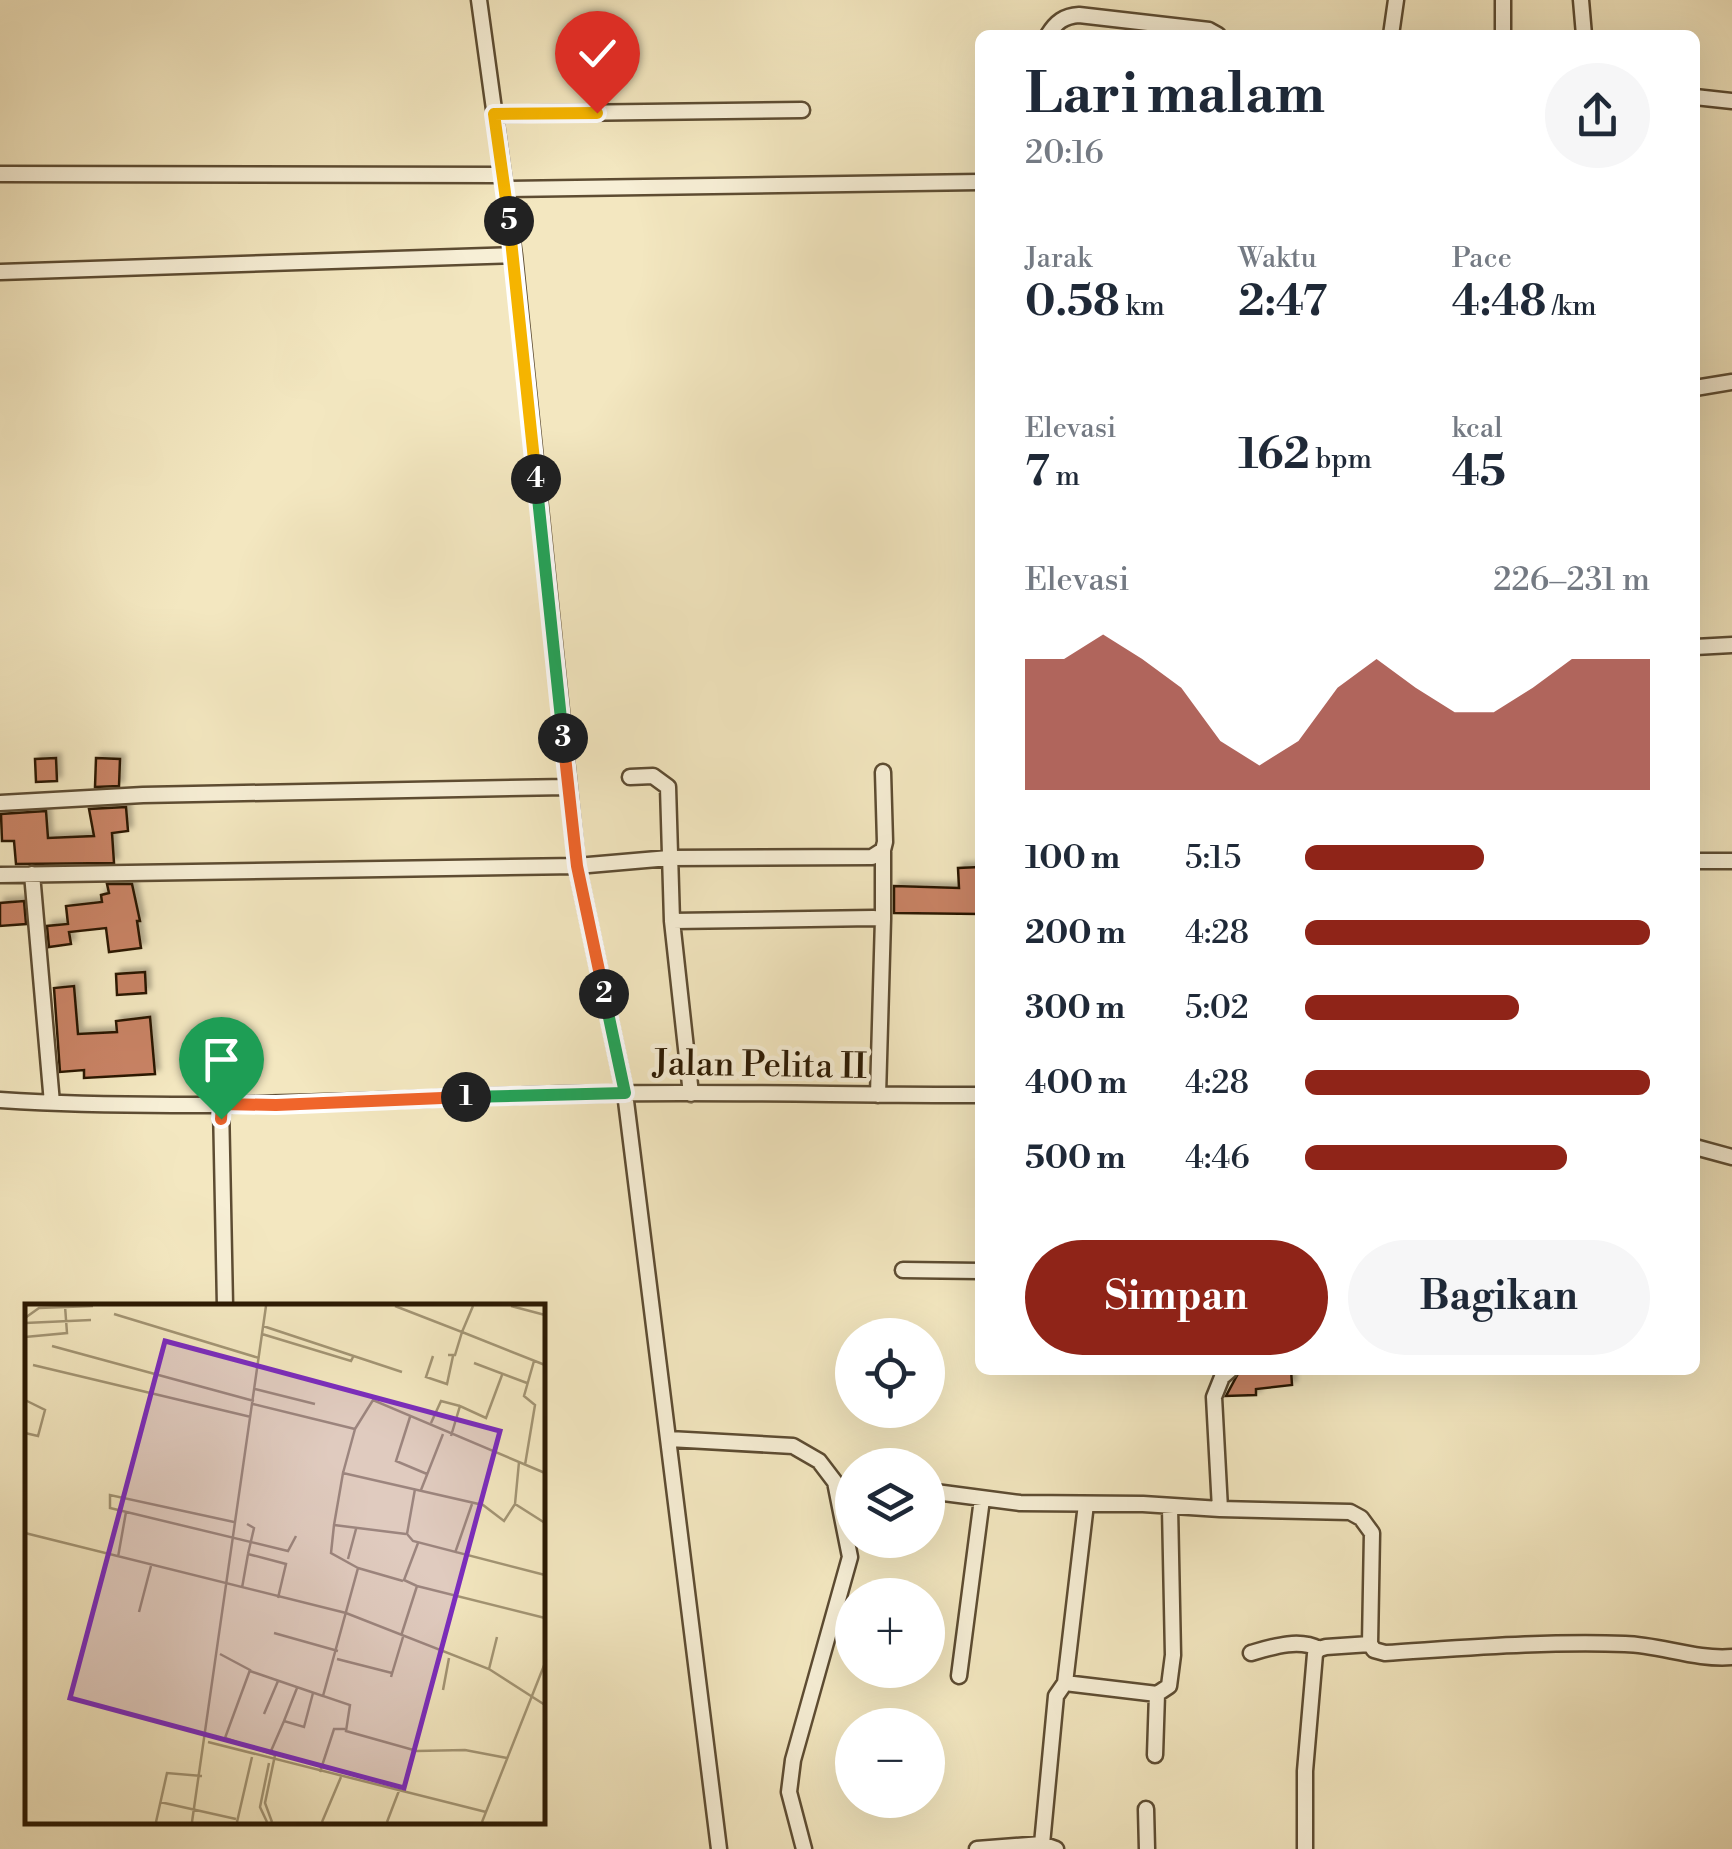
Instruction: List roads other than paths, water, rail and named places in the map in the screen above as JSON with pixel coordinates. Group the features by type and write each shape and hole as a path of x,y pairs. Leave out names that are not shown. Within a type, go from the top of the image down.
{"street":[{"path":"479,0 514,255 577,866 625,1093 720,1849"},
{"path":"1392,30 1396,0"},
{"path":"1503,0 1503,30"},
{"path":"1582,0 1584,30"},
{"path":"1053,30 1067,16 1079,15 1209,30"},
{"path":"1700,98 1732,101"},
{"path":"494,114 802,110"},
{"path":"0,174 504,182 975,182"},
{"path":"0,272 514,255"},
{"path":"1700,387 1732,382"},
{"path":"1700,647 1732,645"},
{"path":"878,1095 883,772"},
{"path":"630,777 653,776 668,787 672,921 691,1094"},
{"path":"0,802 143,795 568,787"},
{"path":"0,875 577,866 669,858 862,858 883,850"},
{"path":"1700,861 1732,861"},
{"path":"32,874 52,1103"},
{"path":"672,921 883,919"},
{"name":"Jalan Pelita II","path":"0,1100 276,1105 352,1099 625,1093 975,1094"},
{"path":"222,1104 225,1304"},
{"path":"1700,1148 1732,1157"},
{"path":"903,1270 975,1271"},
{"path":"1220,1509 1214,1397 1225,1375"},
{"path":"670,1444 793,1446 819,1461 835,1482"},
{"path":"945,1494 1020,1503 1350,1512 1362,1518 1372,1533 1370,1644 1374,1650 1567,1642 1632,1644 1709,1659 1732,1657"},
{"path":"959,1676 982,1499"},
{"path":"977,1849 1049,1846 1056,1696 1064,1683 1086,1504"},
{"path":"1064,1683 1157,1694 1168,1686 1173,1656 1170,1507"},
{"path":"804,1849 790,1792 793,1760 850,1558"},
{"path":"1250,1652 1297,1644 1319,1649 1370,1644"},
{"path":"1305,1849 1306,1771 1315,1654 1319,1649"},
{"path":"1156,1754 1157,1694"},
{"path":"1146,1809 1147,1849"}]}
